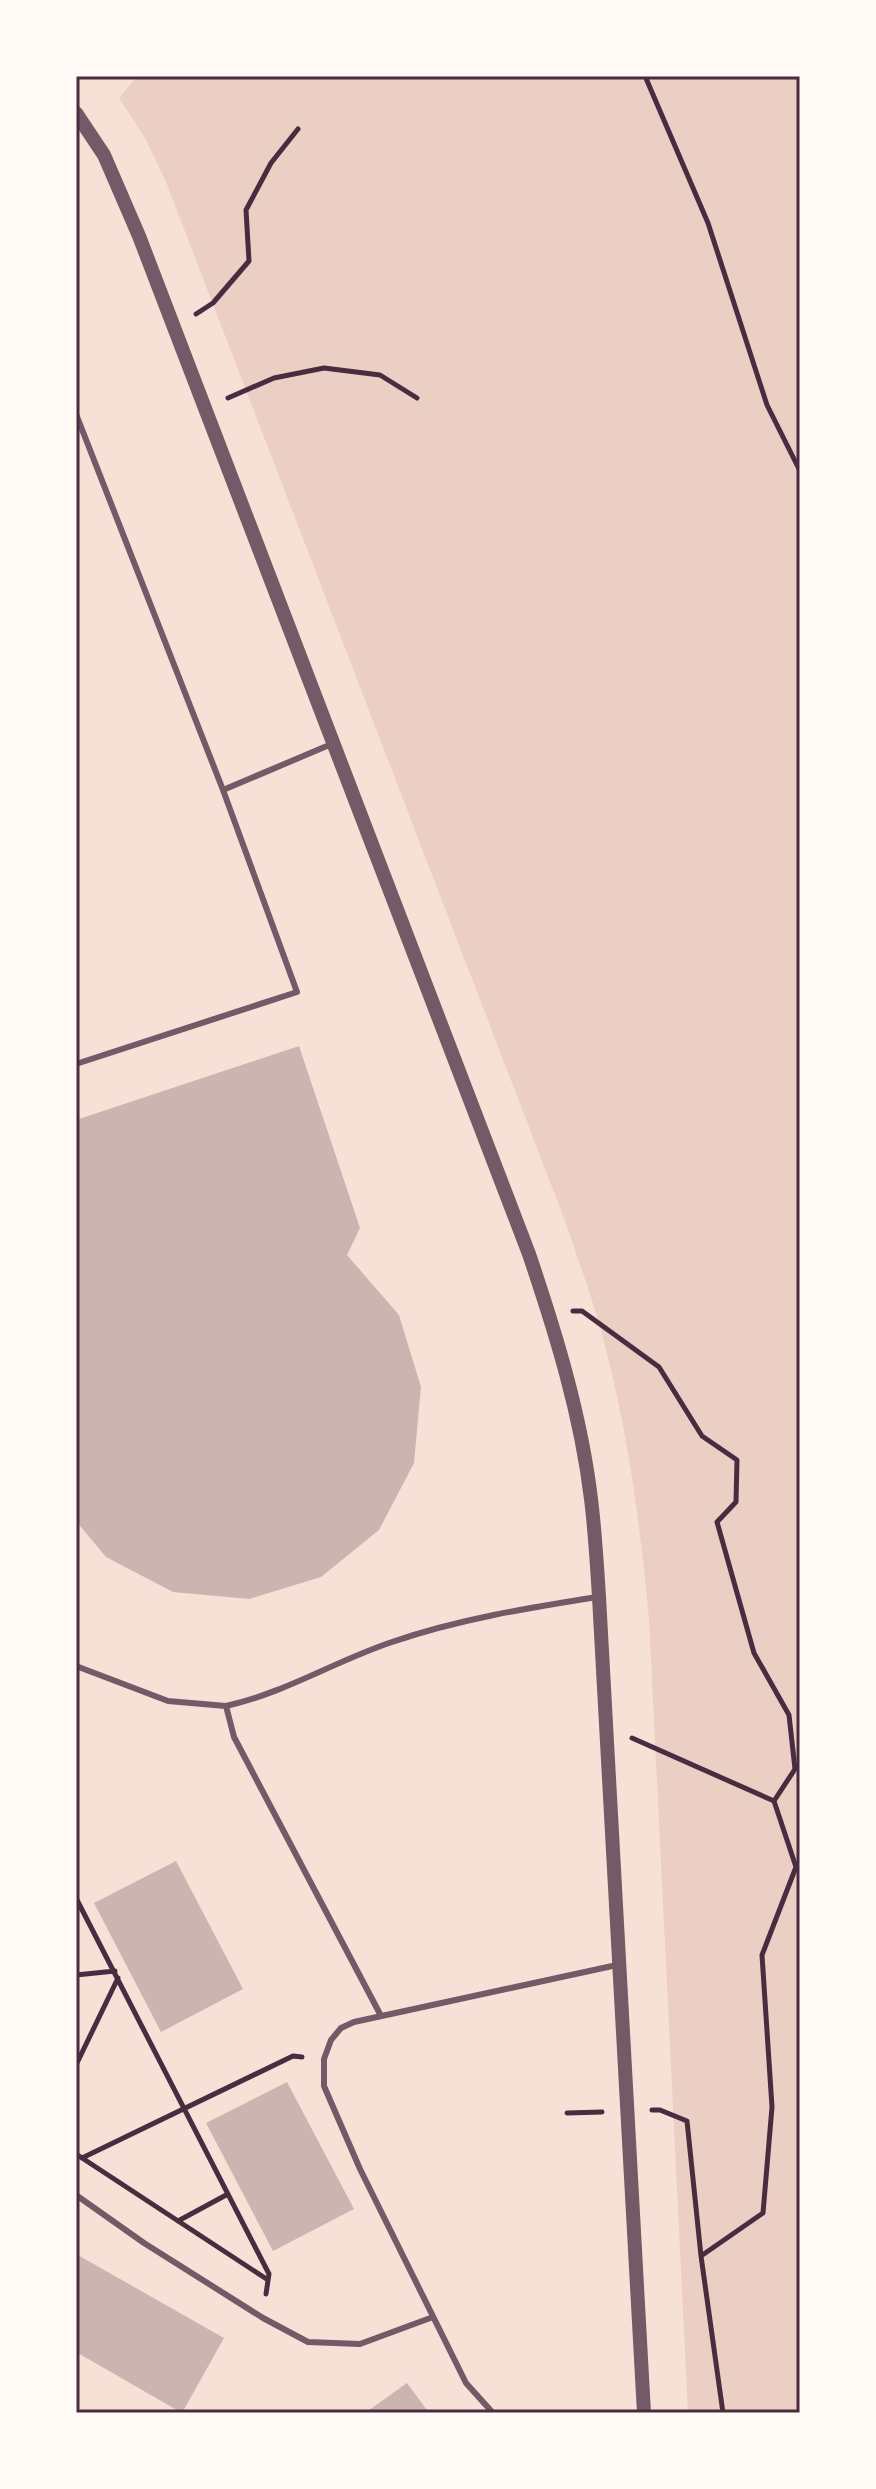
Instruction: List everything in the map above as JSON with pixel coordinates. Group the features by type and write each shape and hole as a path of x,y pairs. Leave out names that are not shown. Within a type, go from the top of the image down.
{"street":[{"path":"76,113 93,134 118,184 205,407 529,1254 575,1408 589,1482 599,1597 644,2413"}],"lane":[{"path":"76,414 223,790 297,992 76,1064"},
{"path":"223,790 334,743"},
{"path":"76,1666 168,1701 226,1706 257,1700 360,1654 431,1630 514,1611 599,1597"},
{"path":"226,1706 234,1737 380,2014"},
{"path":"493,2413 466,2383 339,2122 324,2086 324,2059 331,2040 341,2028 380,2014 618,1965"},
{"path":"76,2195 157,2252 263,2318 308,2342 360,2344 433,2317"}],"path":[{"path":"645,76 708,223 767,405 800,471"},
{"path":"174,327 213,303 249,261 246,210 271,163 298,129"},
{"path":"205,407 274,378 324,368 380,375 417,398"},
{"path":"548,1310 582,1311 659,1367 702,1436 737,1460 736,1502 717,1522 754,1653 789,1715 795,1769 774,1801"},
{"path":"606,1726 774,1801 796,1867 762,1955 772,2107 763,2213 701,2256"},
{"path":"76,1898 269,2277 76,2154"},
{"path":"76,1975 117,1974"},
{"path":"76,2065 117,1974"},
{"path":"82,2158 293,2056 324,2059"},
{"path":"644,2110 660,2110 687,2121 701,2256 723,2413"},
{"path":"567,2113 613,2111"},
{"path":"178,2221 228,2194"}],"shaded area":[{"path":"137,76 800,76 800,2413 688,2413 649,1619 631,1474 610,1366 593,1303 565,1221 166,182 145,138 119,98"}],"building":[{"path":"299,1046 360,1228 347,1255 399,1315 421,1387 414,1463 379,1530 321,1577 249,1599 173,1592 106,1557 76,1521 76,1120"},
{"path":"176,1861 243,1989 161,2032 94,1903"},
{"path":"287,2082 354,2209 273,2251 206,2123"},
{"path":"76,2254 224,2338 182,2413 76,2352"},
{"path":"407,2383 429,2413 365,2413"}]}
